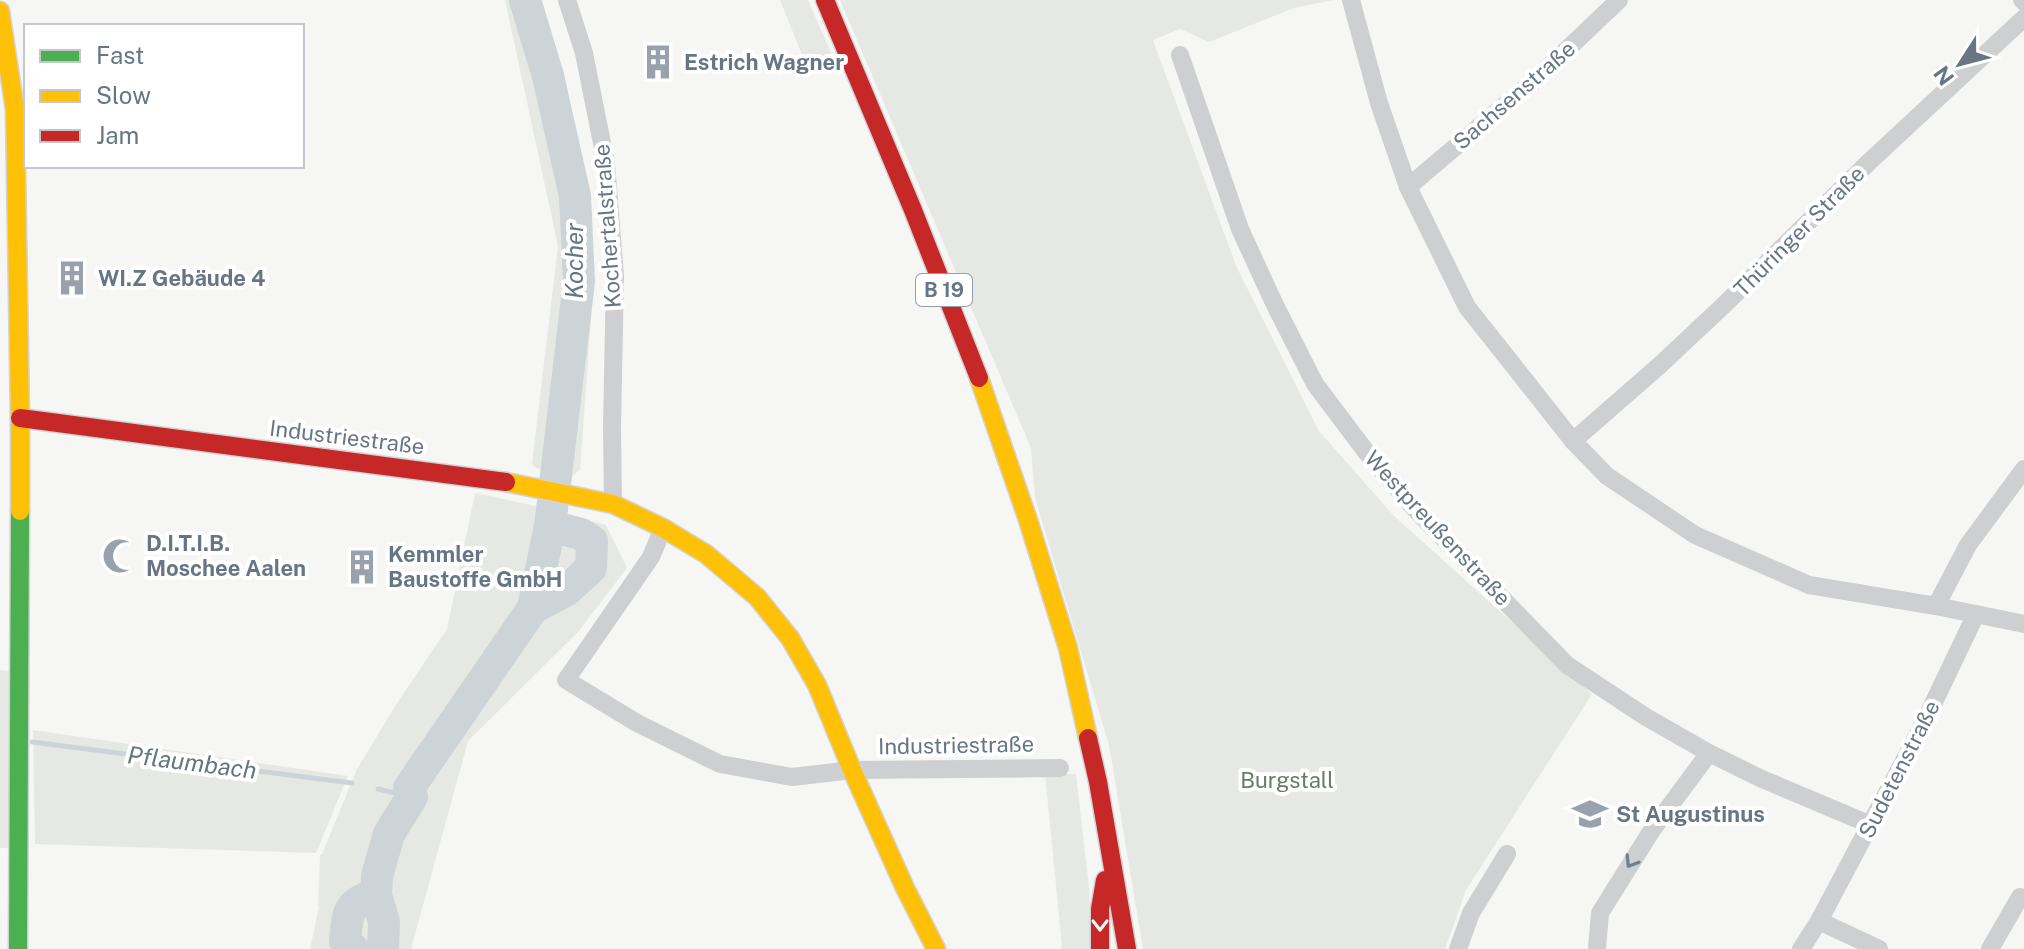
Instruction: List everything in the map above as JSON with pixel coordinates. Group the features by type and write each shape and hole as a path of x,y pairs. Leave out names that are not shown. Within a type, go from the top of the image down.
{"main road":[{"name":"B 19","path":"825,0 978,375 1028,520 1068,648 1110,845 1127,949"},
{"path":"0,11 15,110 20,418 18,949"},
{"name":"Industriestraße","path":"20,418 532,486 613,504 663,528 706,554 757,597 790,638 817,685 905,888 936,949"},
{"path":"1100,949 1100,909 1110,845"}],"street":[{"name":"Kochertalstraße","path":"567,0 584,53 606,163 615,276 613,504"},
{"path":"1351,0 1379,103 1408,187 1467,307 1573,441 1607,476 1695,535 1809,585 2024,624"},
{"name":"Sachsenstraße","path":"1408,187 1537,78 1619,0"},
{"name":"Thüringer Straße","path":"1573,441 1681,345 1869,162 2024,18"},
{"name":"Westpreußenstraße","path":"1180,55 1240,229 1315,384 1367,453 1414,508 1567,665 1646,717 1709,753 1871,825"},
{"path":"1936,606 1968,545 2024,469"},
{"name":"Industriestraße","path":"663,528 651,557 566,680 637,723 720,764 792,777 852,770 1060,768"},
{"name":"Sudetenstraße","path":"1801,949 1871,825 1976,614"},
{"path":"1597,949 1600,913 1652,830 1709,753"},
{"path":"1458,949 1471,913 1507,854"},
{"path":"1990,949 2020,897"},
{"path":"1819,921 1879,949"}],"green space":[{"path":"505,0 539,0 581,156 594,278 580,470 572,476 536,468 532,464 558,246"},
{"path":"780,0 808,0 832,55 807,67"},
{"name":"Burgstall","path":"840,0 1333,0 1294,8 1209,42 1180,29 1153,40 1237,268 1319,431 1394,516 1592,694 1466,890 1445,949 1143,949 1109,745 1035,498 1031,448"},
{"path":"475,493 606,525 627,568 578,632 468,741 411,949 310,949 319,907 320,855 357,769 447,629"},
{"path":"0,670 11,671 12,848 0,848"},
{"path":"33,730 348,776 316,853 35,844"},
{"path":"1045,774 1076,774 1089,888 1091,949 1060,949"}],"waterway":[{"name":"Kocher","path":"383,949 384,922 376,895 377,876 389,834 412,797 409,788 533,608 550,526 579,281 575,196 548,76 525,0"},
{"name":"Kocher","path":"533,608 567,590 591,568 592,541 581,534 550,526"},
{"name":"Pflaumbach","path":"32,742 352,783"},
{"name":"Pflaumbach","path":"378,789 412,797"},
{"name":"Kocher","path":"353,949 345,941 350,910 359,901 376,895"}],"traffic: fast":[{"path":"18,949 20,511"}],"traffic: slow":[{"path":"0,11 15,110 20,511"},
{"path":"979,378 1068,648 1088,738"},
{"path":"506,482 613,504 663,528 706,554 757,597 790,638 817,685 905,888 936,949"}],"traffic: jam":[{"path":"825,0 979,378"},
{"path":"20,418 506,482"},
{"path":"1088,738 1127,949"},
{"path":"1100,949 1100,909 1105,880"}],"place":[{"name":"Estrich Wagner","path":"658,62"},
{"name":"WI.Z Gebäude 4","path":"72,278"},
{"name":"D.I.T.I.B. Moschee Aalen","path":"120,556"},
{"name":"Kemmler Baustoffe GmbH","path":"362,567"},
{"name":"St Augustinus","path":"1590,814"}]}
